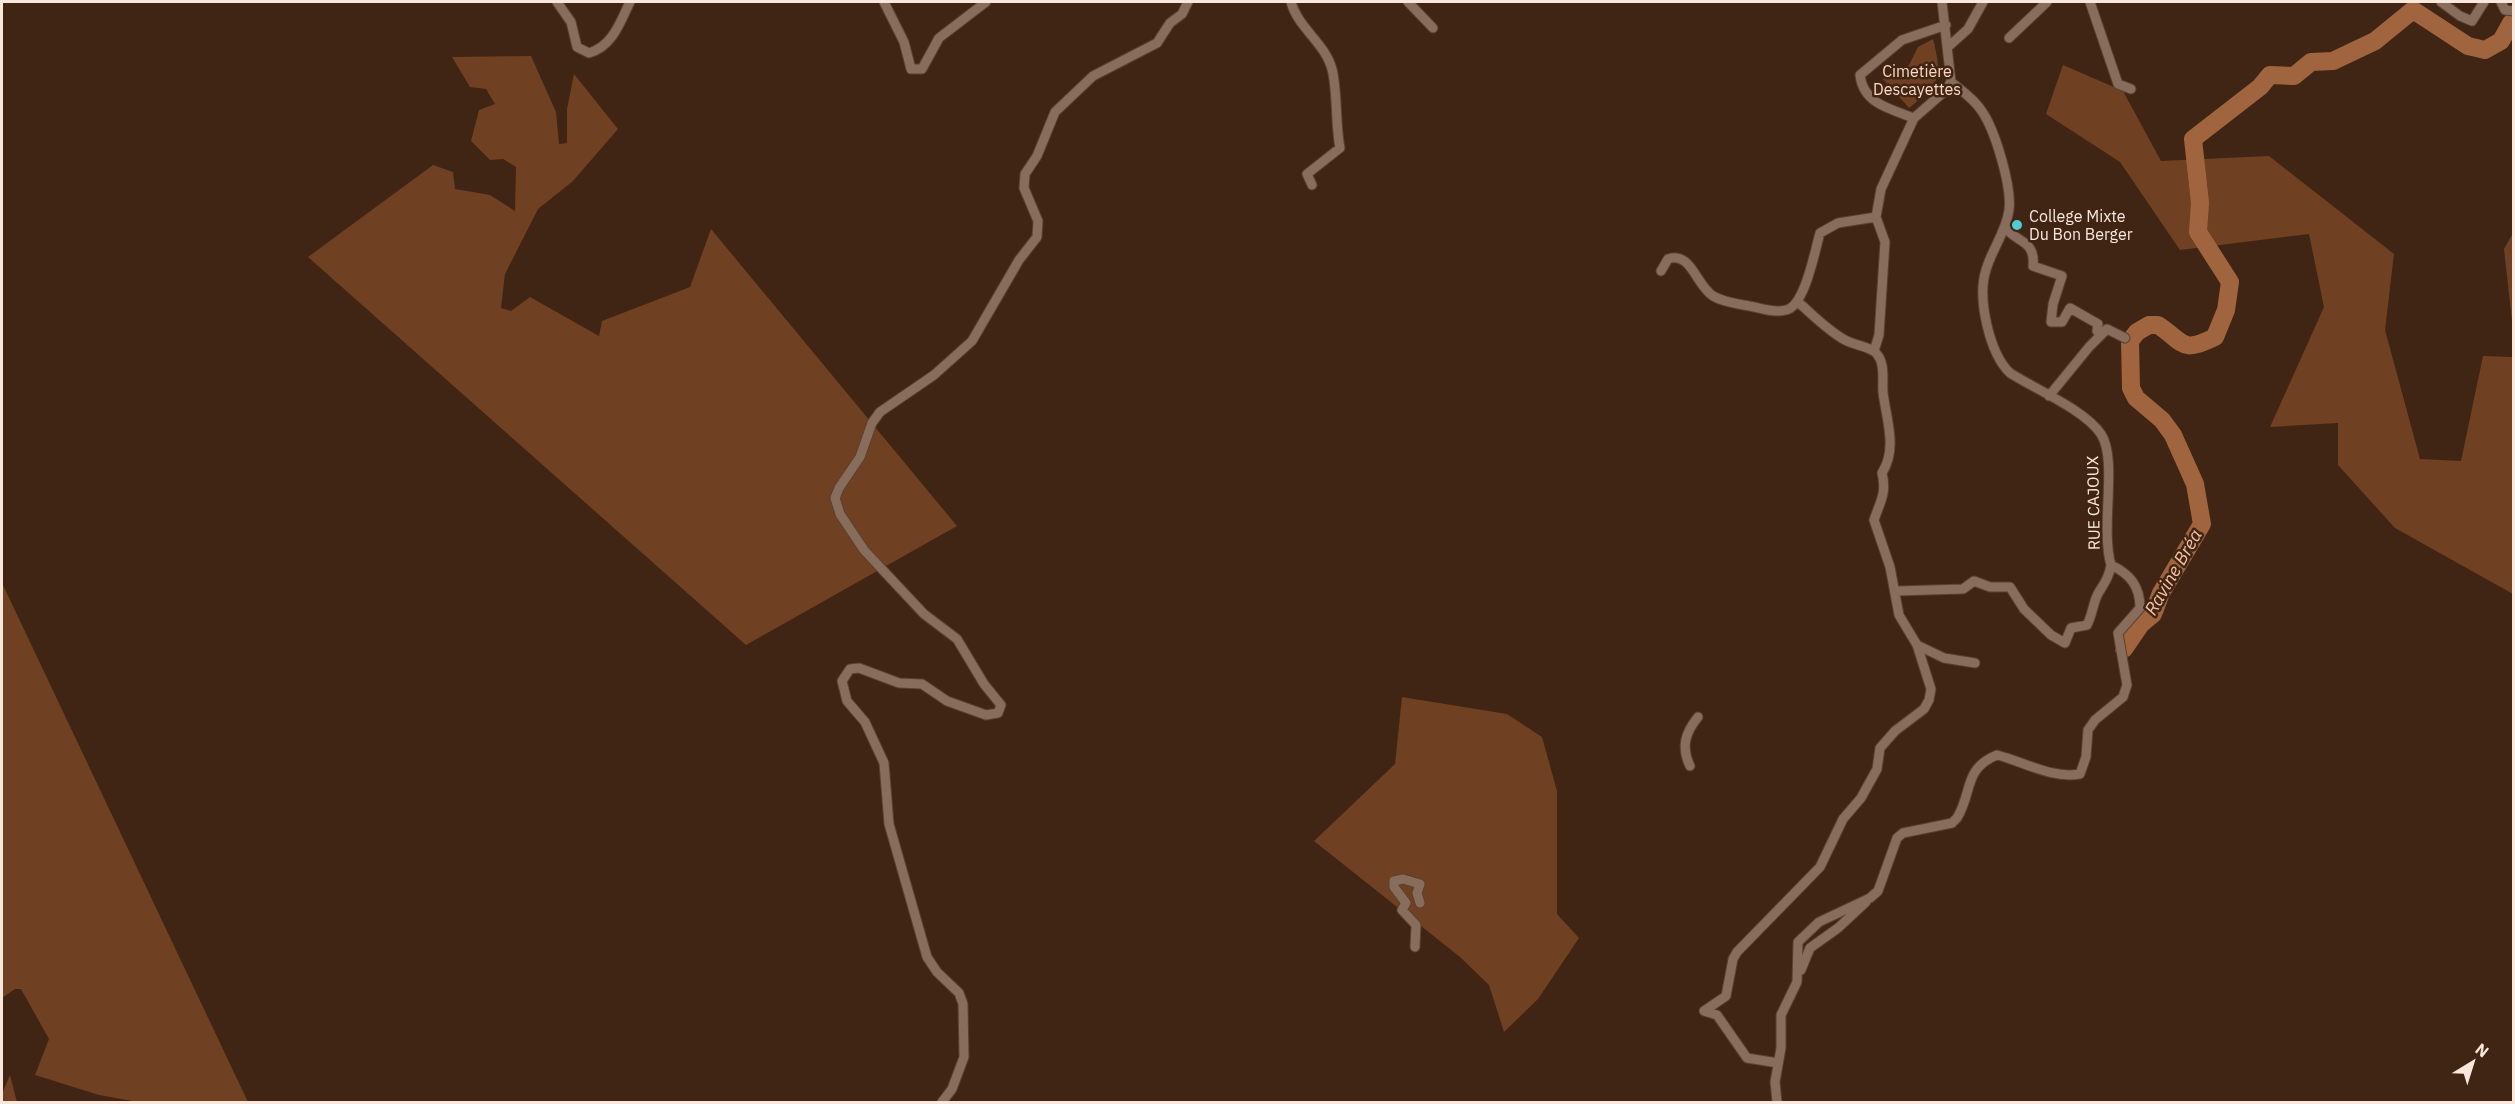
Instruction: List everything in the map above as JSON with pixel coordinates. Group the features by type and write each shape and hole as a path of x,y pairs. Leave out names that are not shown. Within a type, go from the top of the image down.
{"street":[{"path":"557,2 571,22 577,47 590,53 598,51 614,37 630,2"},
{"path":"884,2 904,42 911,69 922,69 939,38 986,2"},
{"path":"942,1102 960,1073 964,1057 963,1005 959,993 937,972 927,957 889,824 884,763 865,722 847,701 842,681 850,669 859,668 899,683 922,684 947,701 986,715 998,713 1001,705 984,684 957,639 924,614 864,550 840,514 835,498 838,488 860,457 872,423 880,412 934,375 972,341 1019,260 1037,237 1038,221 1024,188 1025,174 1037,156 1055,112 1093,76 1157,43 1170,23 1182,14 1188,2"},
{"path":"1291,2 1302,25 1319,44 1332,68 1340,148 1307,174 1312,185"},
{"path":"1408,2 1433,27"},
{"path":"1778,1063 1747,1058 1718,1016 1704,1011 1726,996 1733,959 1737,951 1820,867 1843,819 1861,798 1877,770 1880,748 1895,731 1924,709 1931,689 1917,645 1899,615 1896,591 1874,520 1884,498 1886,487 1882,473 1887,465 1891,433 1883,390 1882,369 1874,351 1879,335 1885,242 1876,217 1881,189 1914,118 1945,91 1951,82 1949,46 1942,2"},
{"path":"1949,46 1968,29 1983,2"},
{"path":"2009,38 2047,2"},
{"path":"2090,2 2118,84 2131,89"},
{"path":"2441,2 2460,16 2472,21 2484,2"},
{"path":"2501,2 2505,10 2514,11"},
{"path":"1914,118 1877,104 1861,82 1860,75 1902,40 1946,25"},
{"name":"RUE CAJOUX","path":"1870,898 1878,891 1897,838 1903,833 1952,823 1957,818 1972,774 1982,761 1997,755 2067,777 2080,774 2086,757 2088,730 2095,720 2124,697 2127,685 2118,633 2140,608 2136,584 2123,571 2111,565 2106,549 2110,453 2101,433 2082,417 2010,373 2002,365 1989,333 1984,299 1985,272 2005,227 2008,194 1991,127 1980,108 1951,82"},
{"path":"1661,271 1668,259 1676,256 1684,259 1704,290 1716,297 1770,310 1785,311 1798,302 1820,233 1838,223 1876,217"},
{"path":"2005,227 2009,233 2018,236 2027,244 2033,255 2033,266 2062,276 2053,304 2052,322 2062,322 2070,308 2098,324 2097,331 2104,332"},
{"path":"1798,302 1846,341 1874,351"},
{"path":"2049,396 2075,362 2107,329 2125,338"},
{"path":"1896,591 1963,589 1974,581 1990,587 2010,587 2024,609 2051,635 2065,643 2071,628 2087,625 2097,593 2110,575 2111,565"},
{"path":"1917,645 1944,658 1975,663"},
{"path":"1690,766 1684,746 1688,730 1698,717"},
{"path":"1415,947 1416,925 1402,910 1406,903 1394,886 1394,881 1403,879 1420,884 1417,893 1420,903"},
{"path":"1797,982 1798,942 1805,932 1836,912 1870,898"},
{"path":"1777,1102 1775,1082 1781,1048 1781,1015 1810,948 1838,928 1870,898"}],"green space":[{"name":"Cimetière Descayettes","path":"1933,39 1938,63 1936,79 1933,86 1909,108 1883,79 1909,65 1918,47"},
{"path":"531,56 556,112 559,144 567,143 567,109 574,74 618,129 573,181 538,209 505,274 501,308 511,311 530,297 599,336 602,321 690,287 711,229 957,526 746,645 308,257 433,165 453,172 455,189 490,195 515,211 516,167 503,159 490,160 471,141 479,110 495,104 486,89 470,87 452,57"},
{"path":"2063,65 2123,91 2161,161 2269,156 2394,254 2385,330 2420,459 2461,461 2483,356 2513,357 2513,594 2395,528 2338,465 2338,423 2270,427 2324,307 2309,234 2180,250 2120,162 2046,114"},
{"path":"2513,233 2513,330 2504,249"},
{"path":"2,583 248,1102 138,1102 99,1095 35,1075 49,1039 21,989 15,989 2,998"},
{"path":"1402,697 1507,714 1542,737 1557,791 1557,914 1579,938 1538,999 1504,1032 1489,985 1460,957 1314,841 1395,764"},
{"path":"10,1075 17,1102 2,1102 2,1094"}],"waterway":[{"name":"Ravine Bréa","path":"2124,649 2141,624 2153,614 2161,593 2202,524 2195,484 2173,435 2162,420 2136,398 2131,388 2130,341 2137,332 2149,325 2158,325 2184,344 2196,345 2215,337 2226,310 2230,282 2198,232 2200,203 2193,139 2260,87 2270,75 2294,76 2311,62 2333,61 2375,41 2413,10 2468,46 2485,50 2501,41 2511,23"}],"place":[{"name":"College Mixte Du Bon Berger","path":"2017,225"}]}
